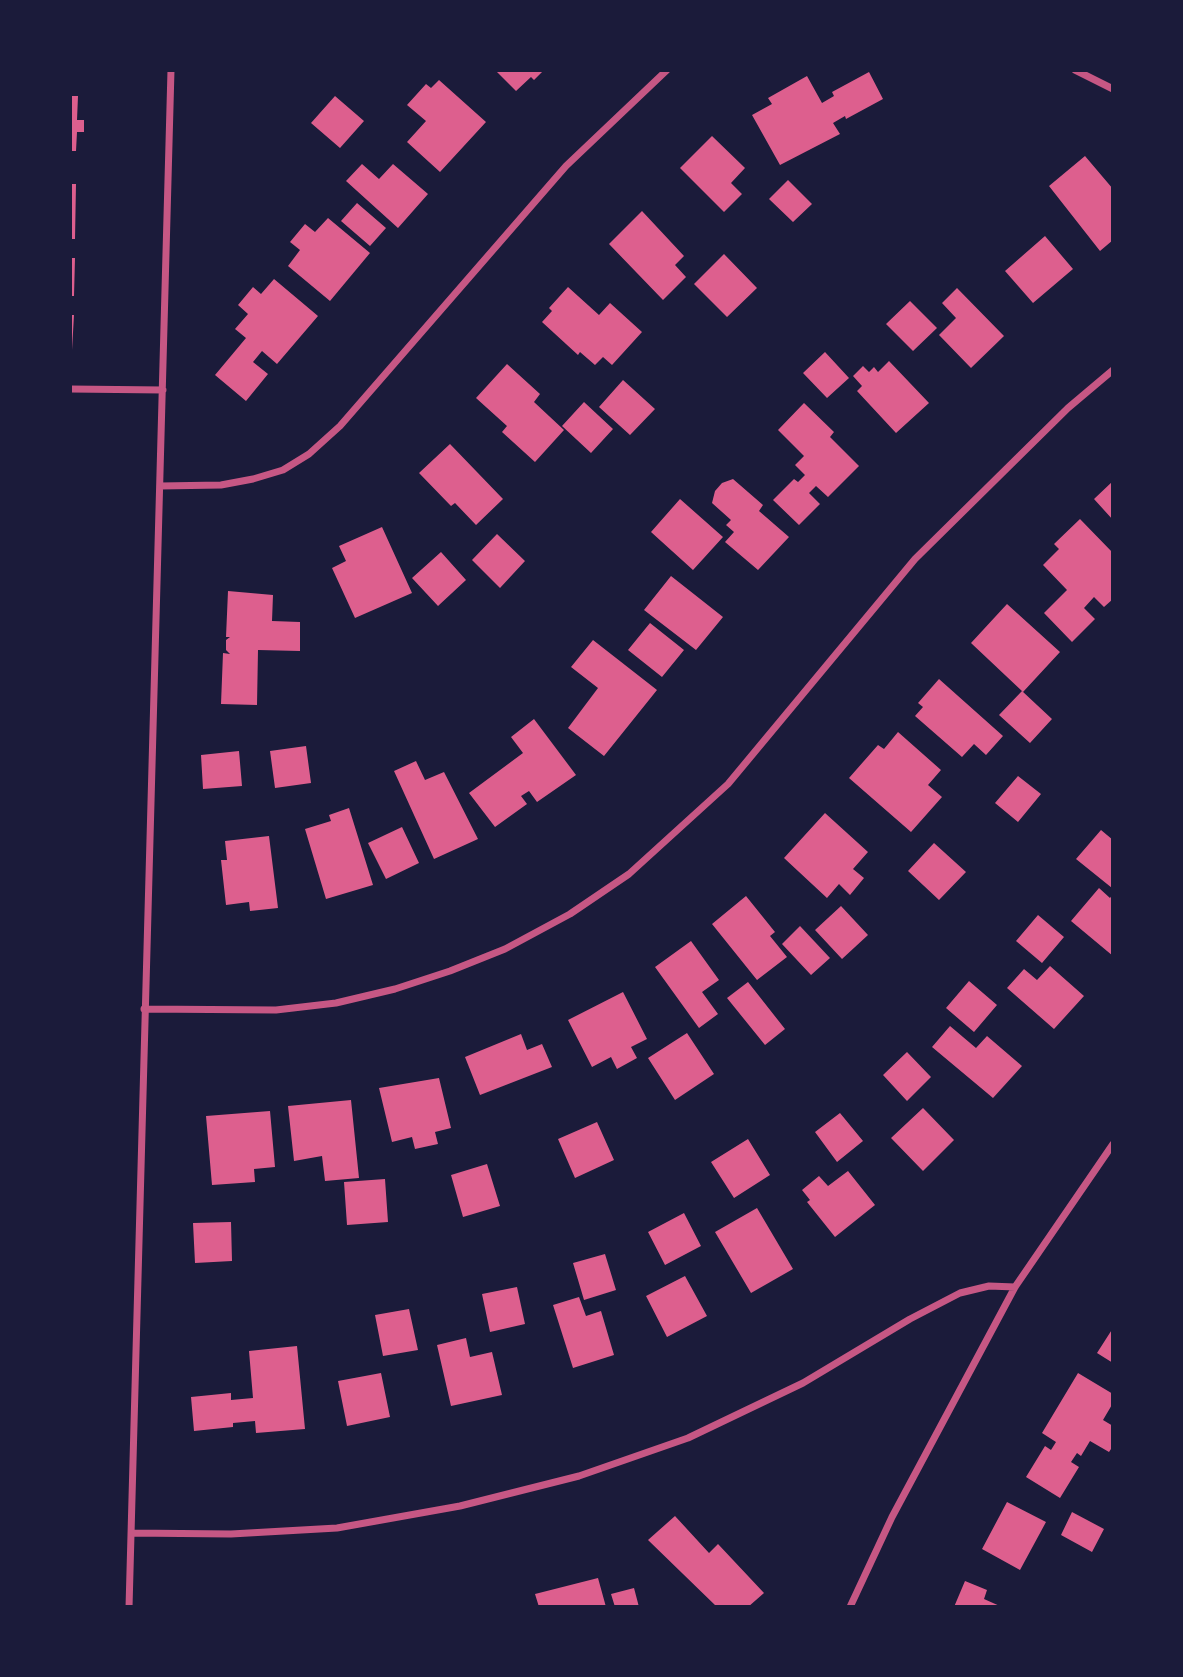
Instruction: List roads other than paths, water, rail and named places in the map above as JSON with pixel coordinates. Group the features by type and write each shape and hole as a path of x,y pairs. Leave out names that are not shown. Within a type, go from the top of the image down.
{"street":[{"path":"129,1607 171,70"},
{"path":"160,486 221,485 253,479 283,470 309,454 340,426 566,166 667,70"},
{"path":"1075,70 1113,89"},
{"path":"144,1009 276,1010 336,1003 395,989 450,971 505,949 570,914 629,874 728,784 915,559 1068,408 1113,370"},
{"path":"70,389 163,390"},
{"path":"850,1607 892,1517 1014,1287 1113,1143"},
{"path":"131,1533 231,1534 337,1528 460,1506 579,1476 688,1438 803,1383 910,1319 960,1293 989,1286 1014,1287"}]}
